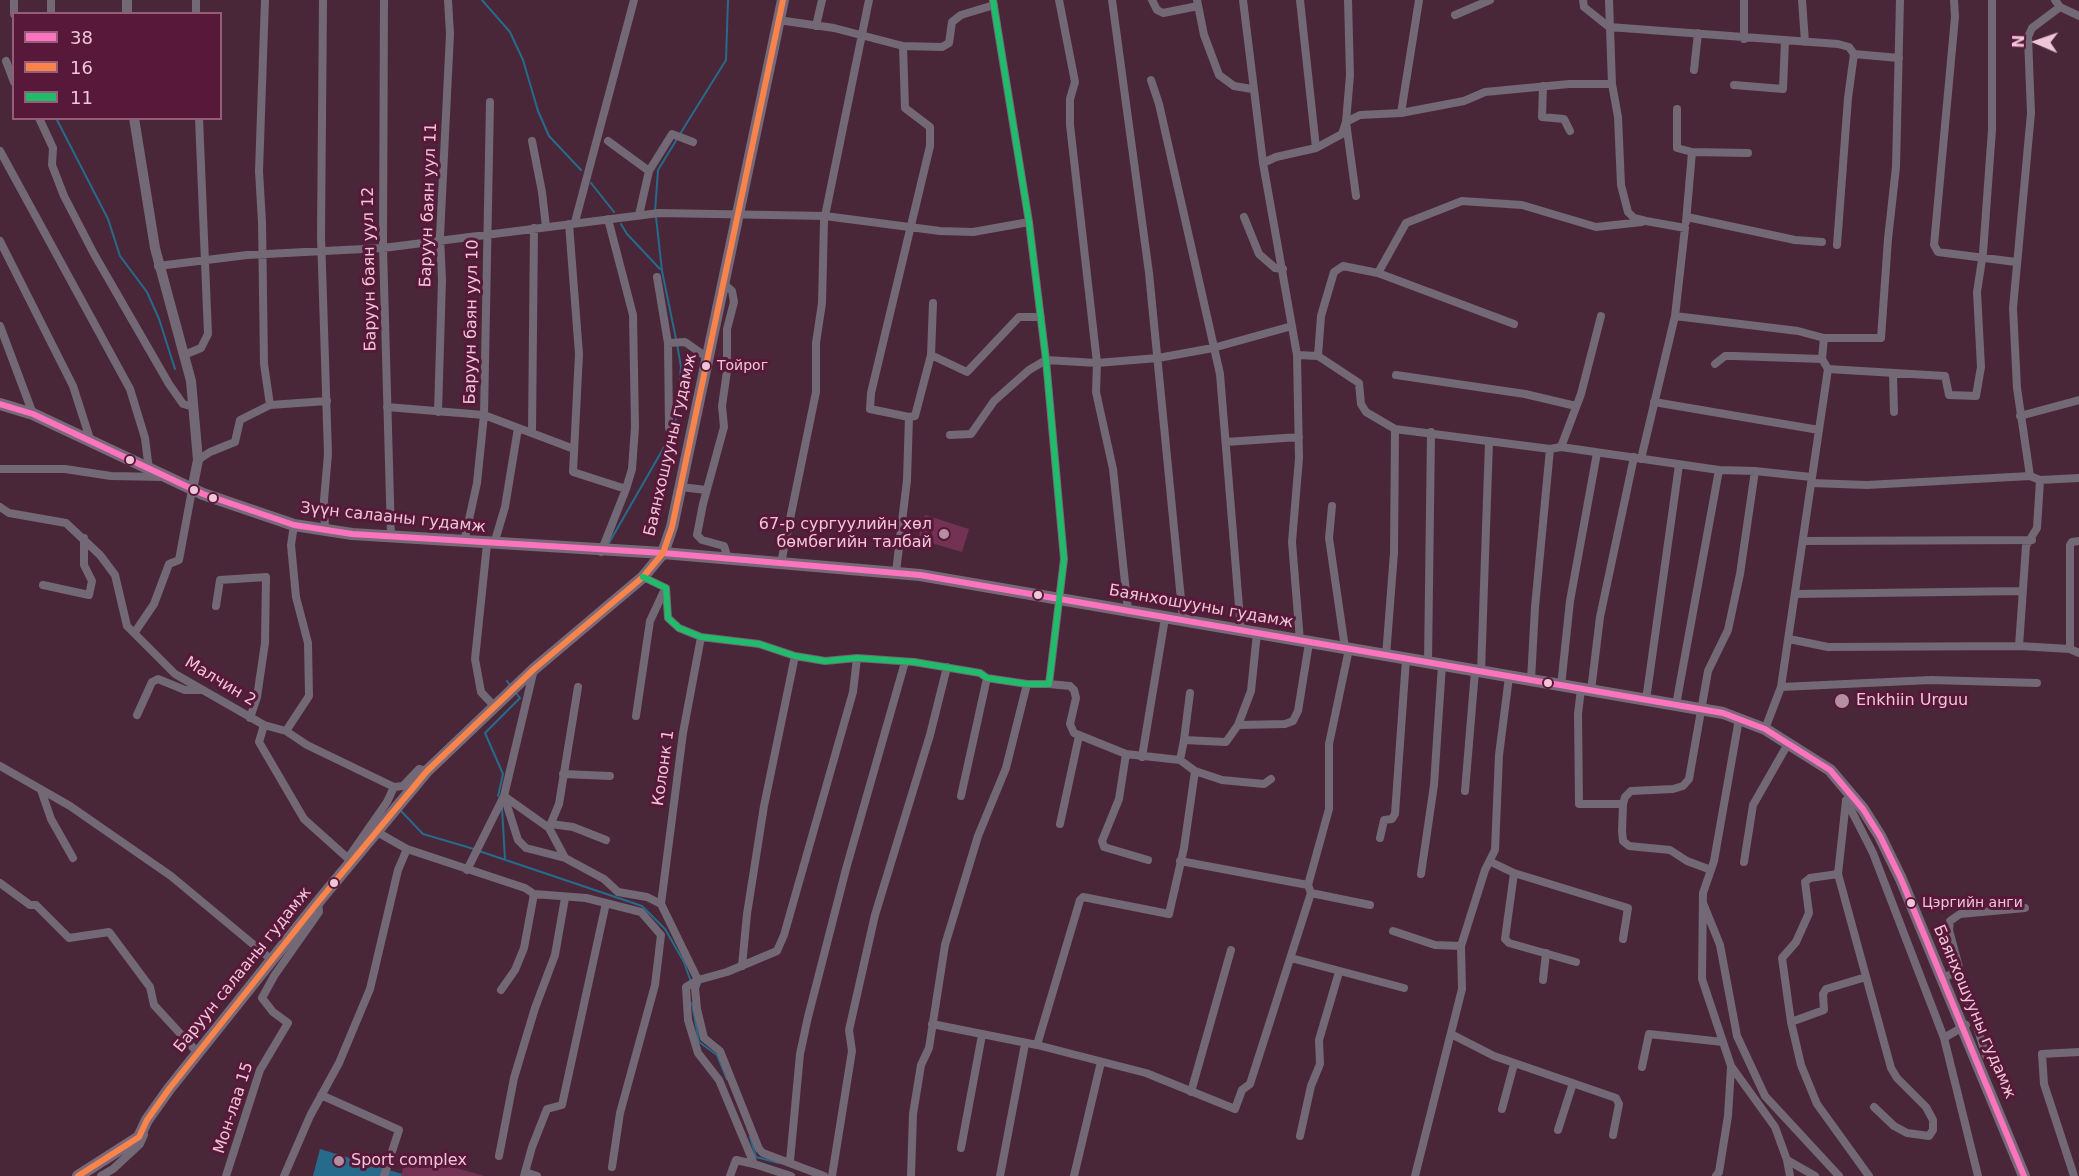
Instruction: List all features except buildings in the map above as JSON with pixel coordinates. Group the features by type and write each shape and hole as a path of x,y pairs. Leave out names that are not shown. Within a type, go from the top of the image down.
{"main road":[{"name":"Баянхошууны гудамж","path":"783,0 681,487 663,554 896,572 1676,705 1739,719 1765,729 1789,742 1830,770 1863,809 1885,847 1942,978 1969,1024 2024,1176"},
{"name":"Зүүн салааны гудамж","path":"0,404 33,414 192,490 294,525 325,531 464,542 663,554"},
{"name":"Баруун салааны гудамж","path":"78,1176 139,1137 158,1104 198,1053 350,860 377,832 427,771 534,669 643,577 663,554"}],"street":[{"path":"265,0 259,171 264,364 270,405"},
{"path":"323,0 322,251 327,401 325,531"},
{"name":"Баруун баян уул 12","path":"384,0 383,248 392,536"},
{"name":"Баруун баян уул 11","path":"438,412 442,280 440,240 450,34 448,0"},
{"path":"626,489 573,471 579,354 572,223 634,0"},
{"path":"816,26 822,0"},
{"path":"782,563 816,392 816,343 822,303 822,248 825,216 869,0"},
{"path":"1059,0 1075,82 1070,99 1070,125 1097,363 1096,392 1113,469 1128,611"},
{"path":"1112,0 1158,358 1183,621"},
{"path":"1152,0 1157,10 1163,13 1197,3 1204,35 1219,75 1234,86 1252,89"},
{"path":"1238,725 1285,724 1293,721 1298,711 1304,642 1292,542 1299,437 1297,355 1263,164 1252,89 1243,0"},
{"path":"1300,0 1316,148"},
{"path":"1348,0 1350,75 1346,122 1356,196"},
{"path":"1401,113 1419,0"},
{"path":"1455,15 1490,0"},
{"path":"1582,0 1584,7 1609,27 1698,33 1744,39 1839,44 1849,47 1854,54 1848,98 1837,245"},
{"path":"1610,0 1612,84 1618,117 1621,185 1628,212 1634,218 1685,228"},
{"path":"1744,0 1744,39"},
{"path":"1802,0 1805,42"},
{"path":"1675,316 1798,332 1824,338 1881,338 1896,167 1900,0"},
{"path":"1954,0 1955,17 1934,245 1938,252 2016,262"},
{"path":"1828,369 1945,376 1949,395 1976,396 1981,367 1977,292 1982,258 1992,130 1992,0"},
{"path":"778,20 816,26 903,46 945,46 949,43 952,22 962,15 993,2 1029,222 1046,360 1064,559 1061,600 1049,684"},
{"path":"2030,476 2020,416 2013,308 2031,113 2028,37 2032,28 2058,3 2079,16"},
{"path":"1694,70 1698,33"},
{"path":"1734,85 1783,89 1785,41"},
{"path":"903,46 905,108 930,127 930,146 873,381 870,409 909,417 915,416 931,356 933,303"},
{"path":"1854,54 1899,58"},
{"path":"6,61 12,77"},
{"path":"1151,80 1220,374 1241,631"},
{"path":"1263,164 1276,157 1316,148 1342,134 1346,122 1360,115 1401,113 1464,101 1485,92 1543,86 1612,84"},
{"path":"1543,86 1542,117 1564,119 1570,131"},
{"name":"Баруун баян уул 10","path":"464,542 477,483 484,415 490,102"},
{"path":"1677,109 1677,148 1692,152 1748,153"},
{"path":"40,120 53,148 51,158 56,176 89,244 169,384 183,404 194,407"},
{"path":"134,120 158,266 184,355 194,407 198,460 179,560 169,564 154,604 135,632"},
{"path":"184,355 201,348 208,334 203,259 199,120"},
{"path":"639,215 649,171 672,134 693,142"},
{"path":"532,141 546,227"},
{"path":"608,141 649,171"},
{"path":"0,151 130,389 145,438 149,470"},
{"path":"1623,804 1579,804 1577,766 1586,690 1600,617 1637,458 1654,402 1675,316 1692,152"},
{"path":"1378,273 1406,223 1462,201 1522,205 1596,227 1646,221"},
{"path":"158,266 203,259 383,248 655,214 825,216 940,231 973,232 1029,222"},
{"path":"1244,217 1259,255 1275,268 1283,269"},
{"path":"1687,217 1795,240 1821,242"},
{"path":"602,552 632,469 635,428 633,315 608,219"},
{"path":"532,432 534,228"},
{"path":"0,241 74,386 91,442"},
{"path":"1318,356 1321,316 1334,272 1343,266 1378,273 1514,324"},
{"path":"657,277 674,342 669,428"},
{"path":"723,283 732,291 734,302 727,328 727,371 722,406 724,427 706,490 698,535 702,540 724,546 728,559"},
{"path":"1561,447 1576,406 1601,316"},
{"path":"931,356 967,372 1019,317 1041,317"},
{"path":"0,326 33,414"},
{"path":"950,435 971,434 994,401 1029,370 1046,360 1097,363 1158,358 1213,348 1292,326"},
{"path":"1765,729 1780,687 1796,594 1828,369 1822,359 1824,338"},
{"path":"674,342 708,358"},
{"path":"1297,355 1318,356 1359,383 1361,404 1366,412 1395,429 1550,449 1561,447 1719,470 1755,471 1811,480 1867,485 2030,476 2040,480 2079,478"},
{"path":"1715,364 1725,356 1822,359"},
{"path":"1893,374 1894,412"},
{"path":"1396,375 1525,394 1576,406"},
{"path":"2020,416 2079,400"},
{"path":"198,460 210,452 235,442 240,420 270,405 327,401"},
{"path":"1654,402 1819,430"},
{"path":"387,407 484,415 574,449"},
{"path":"896,572 907,480 909,417"},
{"path":"494,706 481,692 475,659 490,544 505,507 518,428"},
{"path":"1386,656 1394,553 1395,429"},
{"path":"1428,663 1431,432"},
{"path":"1226,442 1299,437"},
{"path":"1465,791 1478,671 1489,442"},
{"path":"1531,680 1535,607 1550,449"},
{"path":"1561,686 1567,624 1597,453"},
{"path":"1646,700 1679,465"},
{"path":"0,469 65,469 111,476 164,477"},
{"path":"1676,705 1719,470"},
{"path":"1711,870 1687,861 1670,850 1629,846 1623,841 1623,804 1625,797 1631,791 1639,788 1673,789 1683,786 1689,779 1703,710 1708,671 1728,630 1738,585 1755,471"},
{"path":"2019,646 2026,546 2032,540 2037,528 2040,480"},
{"path":"681,487 706,490"},
{"path":"932,1024 1037,1045 1146,1073 1235,1109 1237,1107 1242,1090 1250,1084 1291,958 1329,809 1329,744 1347,649 1329,538 1332,506"},
{"name":"Малчин 2","path":"1,511 66,523 84,538 115,575 127,626 175,674 264,725 259,742 304,819 350,860"},
{"path":"286,731 309,696 308,643 296,597 291,545 294,525"},
{"path":"43,585 89,595 93,581 84,565 84,538"},
{"path":"1803,541 2032,540"},
{"path":"1789,639 1828,647 2019,646 2075,651 2075,604 2070,545 2072,542 2079,541"},
{"path":"216,606 220,580 266,577 265,644 257,697 250,718"},
{"path":"643,577 666,588"},
{"path":"666,588 668,618 679,628 701,637 759,644 795,656 825,661 856,658 905,662 947,667 980,673 987,678 1027,684 1070,686 1076,698 1070,724 1074,733 1079,736 1126,754 1180,760 1195,771 1236,782 1264,784 1270,779"},
{"path":"636,716 650,621 666,588"},
{"path":"1796,594 2023,591"},
{"path":"1142,757 1165,618"},
{"path":"1184,740 1226,742 1238,725 1251,691 1257,633"},
{"name":"Колонк 1","path":"661,904 683,733 701,637"},
{"path":"742,966 747,914 764,807 795,656"},
{"path":"754,1164 719,1080 698,1053 688,1020 686,987 693,982 742,966 777,951 784,935 853,692 856,658"},
{"path":"1380,838 1384,820 1392,819 1395,814 1406,658"},
{"path":"790,1161 800,1054 808,1017 846,869 905,662"},
{"path":"1421,874 1434,784 1442,665"},
{"path":"832,1176 852,1051 849,1030 870,938 947,667"},
{"path":"467,870 504,796 534,669"},
{"path":"1415,1176 1462,989 1461,946 1485,870 1491,862 1497,837 1499,755 1509,677"},
{"path":"961,796 987,678"},
{"path":"137,715 152,682 158,679 185,690 202,690"},
{"path":"1780,687 1931,680 2037,683"},
{"path":"911,1176 913,1114 932,1024 945,945 978,837 1006,768 1027,684"},
{"path":"565,858 550,826 559,804 578,687"},
{"path":"1180,760 1190,693"},
{"path":"1739,719 1711,870 1703,893 1702,979 1731,1066 1775,1127 1787,1160 1788,1175"},
{"path":"264,725 286,731 307,745 394,787 403,786 419,769 427,771"},
{"path":"1060,824 1079,736"},
{"path":"1744,862 1753,805 1789,742"},
{"path":"1126,754 1119,799 1102,841 1104,847 1148,860"},
{"path":"0,766 69,806 171,876 272,960"},
{"path":"1037,1045 1080,900 1083,897 1168,914 1180,861 1195,771"},
{"path":"563,774 610,776"},
{"path":"350,860 394,787"},
{"path":"1846,787 1838,874 1891,1068 1897,1078 1926,1107 1933,1120 1933,1130 1929,1136 1907,1133 1894,1126 1874,1107"},
{"path":"41,790 51,819 73,858"},
{"path":"504,796 550,826 573,827 606,840"},
{"path":"504,796 518,840 526,848 565,858 604,879 618,892 646,897 661,904 693,982 704,1038 720,1051 759,1149 763,1153 790,1161 824,1176"},
{"path":"1846,801 1873,853 1944,1038 1978,1176"},
{"path":"377,832 407,849 525,888 534,894 586,898 641,912 663,938 655,985 620,1113 612,1167"},
{"path":"284,1176 321,1095 339,1063 370,989 398,870 407,849"},
{"path":"1180,861 1310,889 1370,905"},
{"path":"1491,862 1514,873 1628,908 1623,939"},
{"path":"1514,873 1505,939 1509,943 1576,962"},
{"path":"1838,874 1810,878 1805,882 1809,913 1796,942 1782,958 1791,1022 1801,1065 1817,1104 1869,1176"},
{"path":"0,883 30,905 36,905 69,938 109,932 150,987 154,1005 198,1053"},
{"path":"501,990 515,970 524,948 534,894"},
{"path":"499,1156 514,1078 535,1008 555,956 565,898"},
{"name":"Мон-лаа 15","path":"226,1176 260,1070 288,1023 273,1012 262,998 274,976 319,912 318,902"},
{"path":"537,1176 525,1174 532,1147 547,1109 562,1105 606,903"},
{"path":"1703,903 1720,945 1737,1036 1765,1096 1839,1176"},
{"path":"1986,1056 1969,1024 1960,971 1949,930 1953,918 1960,914 2025,908"},
{"path":"1393,931 1435,945 1461,946"},
{"path":"1191,1092 1231,950"},
{"path":"1543,980 1546,953"},
{"path":"1291,958 1404,988"},
{"path":"1942,978 1960,971"},
{"path":"1300,1136 1311,1086 1320,1064 1319,1040 1339,972"},
{"path":"1791,1022 1824,1010 1824,991 1866,977"},
{"path":"1944,1038 1969,1024"},
{"path":"1451,1034 1514,1064 1616,1098 1619,1104 1612,1135"},
{"path":"1642,1067 1649,1034 1723,1042"},
{"path":"961,1148 982,1035"},
{"path":"1000,1176 1025,1044"},
{"path":"2074,1176 2044,1084 2042,1054 2079,1052"},
{"path":"1074,1176 1101,1062"},
{"path":"1502,1109 1514,1064"},
{"path":"1716,1176 1719,1172 1728,1116 1731,1066"},
{"path":"1558,1130 1573,1083"},
{"path":"321,1095 399,1130 384,1176"},
{"path":"105,1175 140,1143 158,1104"},
{"path":"730,1176 736,1160 791,1176"},
{"path":"1787,1160 1815,1176"}],"shaded area":[{"name":"67-р сургуулийн хөл бөмбөгийн талбай","path":"925,515 969,529 962,552 918,539"},
{"path":"407,1154 484,1176 401,1176"}],"water":[{"name":"Sport complex","path":"320,1149 402,1174 401,1176 313,1176"}],"waterway":[{"path":"482,0 510,32 523,60 538,111 549,136 581,170"},
{"path":"680,134 726,60 728,0"},
{"path":"57,120 108,219 120,256 147,292 159,319 175,369"},
{"path":"655,212 658,170 677,139"},
{"path":"591,183 614,212"},
{"path":"656,217 662,271 676,339"},
{"path":"621,224 627,234 660,269"},
{"path":"609,543 675,428 681,367 677,344"},
{"path":"498,796 503,774 485,733 520,698 516,693"},
{"path":"502,808 505,859"},
{"path":"401,811 423,834 474,849"},
{"path":"479,851 642,906 665,929 684,962 691,982"},
{"path":"692,1003 699,1042 717,1055 727,1079"},
{"path":"750,1137 756,1157 779,1163"}],"transit line":[{"name":"16","path":"78,1176 139,1137 147,1120 169,1089 318,902 427,771 534,669 643,577 663,553 672,527 783,0"},
{"name":"11","path":"643,577 666,588 668,618 679,628 701,637 759,644 795,656 825,661 857,658 914,662 980,673 987,678 1027,684 1049,684 1064,559 1046,360 1029,222 993,0"},
{"name":"38","path":"0,404 33,414 203,494 294,525 352,534 663,553 920,575 1723,713 1765,729 1830,770 1863,809 1880,836 1901,879 2024,1176"}],"place":[{"name":"Тойрог","path":"706,366"},
{"name":"67-р сургуулийн хөл бөмбөгийн талбай","path":"944,534"},
{"name":"Enkhiin Urguu","path":"1842,701"},
{"name":"Цэргийн анги","path":"1911,903"},
{"name":"Sport complex","path":"339,1161"}]}
